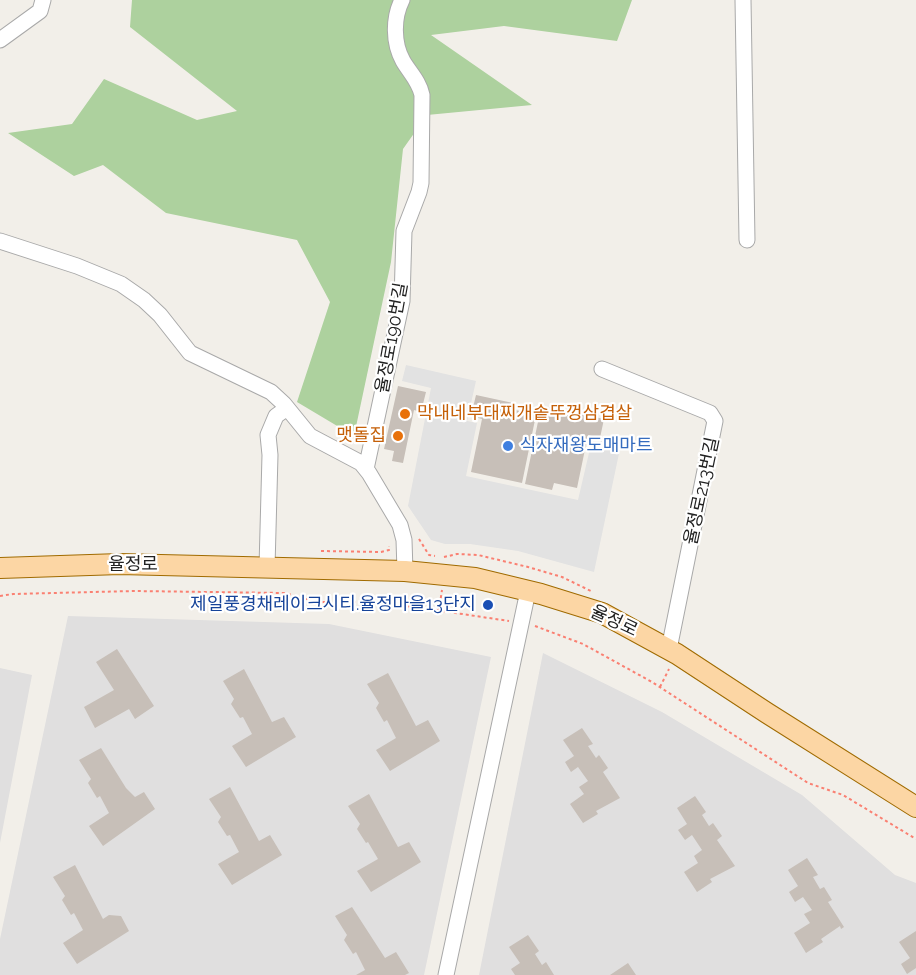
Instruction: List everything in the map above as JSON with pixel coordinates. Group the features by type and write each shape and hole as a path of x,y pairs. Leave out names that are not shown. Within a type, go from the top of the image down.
{"main road":[{"name":"율정로","path":"0,568 120,564 405,571 476,578 572,602 602,614 669,649 916,807"}],"street":[{"path":"1,39 40,11 43,0"},
{"name":"율정로190번길","path":"366,469 402,301 404,231 421,183 422,95 420,86 403,61 398,49 395,21 402,0"},
{"path":"743,0 747,240"},
{"path":"0,241 77,266 121,284 160,315 190,353 271,392 310,436 353,458 366,469 400,525 404,540 405,571"},
{"name":"율정로213번길","path":"602,369 710,413 716,421 669,649"},
{"path":"267,567 270,456 268,435 276,416 287,408"},
{"path":"446,975 528,591"}],"path":[{"path":"418,538 429,555"},
{"path":"0,596 134,591 285,593 317,602 369,602 522,623 583,644 660,687 808,783 843,795 916,839"}],"shaded area":[{"path":"406,365 476,381 467,421 477,423 466,476 578,500 592,440 621,444 594,572 518,551 470,544 445,544 431,540 408,506 431,388 402,381"},
{"path":"68,616 329,624 491,657 424,975 0,975 0,939"},
{"path":"543,653 662,712 802,795 895,875 916,883 916,975 479,975"},
{"path":"0,668 32,675 0,843"}],"green space":[{"path":"132,0 632,0 617,41 504,26 431,35 532,105 427,115 403,149 391,262 354,436 297,402 330,302 297,240 166,213 103,165 74,176 8,133 72,124 104,79 197,120 237,111 130,27"}],"building":[{"path":"398,386 426,392 421,412 414,410 403,463 392,461 394,451 384,449"},
{"path":"476,395 513,403 511,409 536,415 522,483 471,472 482,419 471,416"},
{"path":"548,407 604,419 600,438 588,435 577,488 554,483 552,490 525,484 539,417 546,418"},
{"path":"117,649 154,706 135,719 129,709 95,728 84,707 114,690 96,662"},
{"path":"244,669 272,722 284,717 296,737 246,767 232,746 252,734 243,717 240,718 231,704 234,699 223,681"},
{"path":"388,673 416,726 428,720 440,741 390,771 376,750 396,738 387,720 384,722 376,708 379,703 367,684"},
{"path":"582,728 593,744 588,746 596,758 599,755 608,768 603,772 620,798 596,811 598,814 583,823 570,804 584,794 579,787 588,781 578,767 571,772 565,762 574,756 563,740"},
{"path":"101,748 126,788 135,797 144,792 155,809 103,846 89,826 109,813 100,796 97,798 88,783 91,779 79,760"},
{"path":"230,787 259,841 270,835 282,855 232,885 218,864 239,852 230,835 227,836 218,822 221,817 209,799"},
{"path":"369,794 398,847 409,842 421,862 371,892 357,871 378,859 357,829 360,824 348,806"},
{"path":"695,796 706,812 702,815 709,826 713,823 722,836 717,840 735,866 710,879 712,882 697,892 684,872 698,863 694,856 702,850 692,835 685,840 678,830 687,824 677,808"},
{"path":"807,858 818,875 813,877 820,889 824,887 832,900 828,902 844,927 841,929 840,926 821,939 823,942 806,953 794,933 810,923 804,914 812,910 803,897 795,902 789,892 798,886 788,870"},
{"path":"75,865 103,919 109,915 121,916 129,931 77,964 63,943 83,930 74,913 71,915 62,900 65,896 53,877"},
{"path":"352,907 385,958 396,952 409,973 405,975 356,975 365,970 356,952 353,954 344,940 347,935 335,916"},
{"path":"916,931 916,968 907,974 901,964 910,958 899,942"},
{"path":"528,935 539,951 535,954 542,965 546,962 554,975 515,975 511,969 520,963 509,947"},
{"path":"628,963 636,975 610,975"}],"place":[{"name":"막내네부대찌개솥뚜껑삼겹살","path":"405,414"},
{"name":"맷돌집","path":"398,436"},
{"name":"식자재왕도매마트","path":"508,446"},
{"name":"제일풍경채레이크시티.율정마을13단지","path":"488,605"}]}
